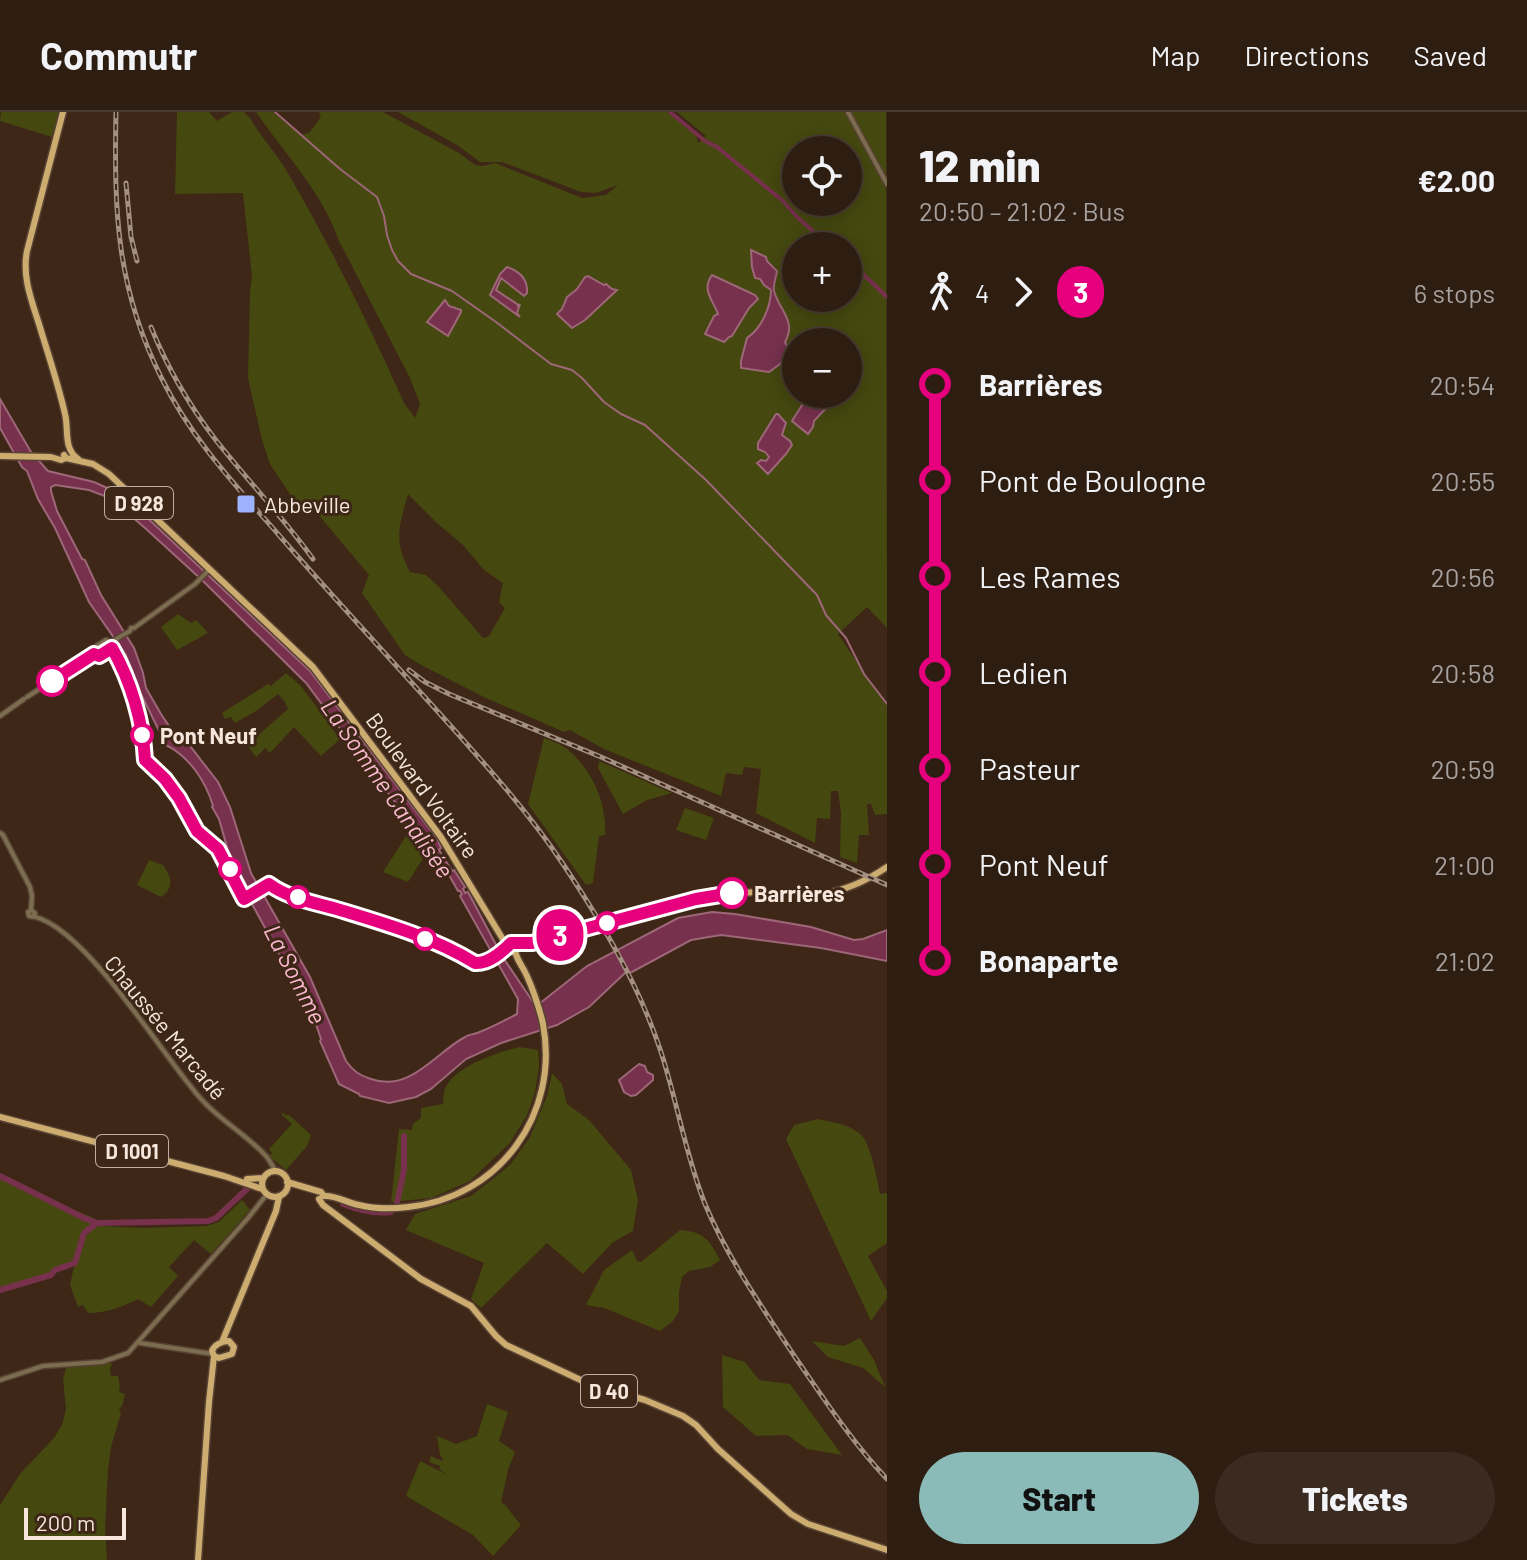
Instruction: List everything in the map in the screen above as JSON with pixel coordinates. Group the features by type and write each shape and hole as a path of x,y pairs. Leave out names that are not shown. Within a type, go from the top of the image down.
{"main road":[{"path":"0,456 61,460 68,455 65,413 28,289 25,268 63,112"},
{"name":"D 928","path":"68,455 96,465 109,474 209,570"},
{"name":"Boulevard Voltaire","path":"209,570 320,675 441,837 526,973 540,1011 544,1033 545,1077 532,1121 505,1159 474,1185 451,1196 409,1207 366,1207 321,1196"},
{"path":"512,947 724,894 830,893 867,879 887,867"},
{"name":"D 1001","path":"0,1115 249,1179 270,1174"},
{"name":"D 1001","path":"0,1115 233,1178 266,1193"},
{"path":"198,1560 215,1354 226,1342 279,1197 286,1191 284,1175 270,1174 266,1193"},
{"name":"D 928","path":"287,1182 321,1196"},
{"name":"D 928","path":"286,1191 304,1190 321,1196"},
{"path":"266,1193 279,1197"},
{"path":"266,1193 274,1203 274,1214"},
{"name":"D 40","path":"321,1196 329,1208 421,1279 471,1306 506,1345 587,1383 645,1400 683,1416 799,1520 887,1550"},
{"path":"215,1354 232,1353 234,1347 226,1342"}],"street":[{"path":"848,112 887,184"},
{"path":"0,716 94,654 95,647 106,640 113,641 130,630 209,570"},
{"name":"Chaussée Marcadé","path":"1,836 31,890 32,913 73,940 112,983 203,1101 271,1163 270,1174"},
{"path":"0,1380 43,1366 111,1360 128,1353 248,1218 266,1193"},
{"path":"139,1342 215,1354"}],"shaded area":[{"path":"1,112 59,112 52,137 0,121"},
{"path":"177,112 209,112 217,121 232,112 244,112 250,118 302,197 348,284 404,403 415,418 420,404 410,378 331,222 312,189 256,112 273,112 300,135 309,133 321,117 320,112 383,112 459,153 475,165 495,163 582,198 606,195 618,185 596,193 581,192 502,162 480,162 457,145 398,112 667,112 696,135 698,143 706,136 677,112 886,112 887,628 867,607 838,634 887,706 887,814 875,815 871,804 867,804 869,835 859,835 857,863 840,857 838,791 831,791 830,819 817,818 815,843 756,813 761,769 744,767 742,775 726,773 721,796 604,749 570,730 564,732 486,698 405,655 362,593 369,575 306,500 297,505 270,464 248,378 252,276 243,193 175,194","holes":["589,276 612,289 609,297 572,328 557,314 567,297","408,494 463,545 484,570 503,583 499,602 505,608 489,636 483,638 426,575 410,572 401,551 399,534"]},
{"path":"178,614 191,623 196,620 208,633 177,650 161,627"},
{"path":"286,673 301,686 340,739 321,756 294,727 270,753 265,748 256,757 247,745 288,709 278,694 235,723 231,717 225,719 222,713 268,684 271,686"},
{"path":"544,738 576,757 591,777 600,799 605,835 599,836 593,883 586,885 528,804"},
{"path":"599,761 672,793 647,800 623,814 598,768"},
{"path":"685,808 714,818 706,840 676,830"},
{"path":"408,833 425,855 408,882 383,872"},
{"path":"149,860 163,865 170,878 170,886 161,897 137,885"},
{"path":"519,1047 538,1050 539,1066 535,1093 527,1115 510,1143 470,1181 431,1198 391,1202 399,1129 412,1130 413,1124 421,1118 421,1108 443,1104 446,1087 461,1071 480,1060"},
{"path":"552,1073 562,1084 567,1104 589,1120 631,1170 638,1200 633,1231 613,1242 583,1274 547,1243 481,1308 471,1299 484,1263 406,1230 415,1214 471,1196 510,1165 530,1137 547,1096"},
{"path":"284,1113 311,1135 307,1146 286,1170 269,1156 272,1153 269,1149 292,1124 281,1114"},
{"path":"818,1119 845,1126 860,1134 870,1153 880,1194 887,1193 887,1243 868,1256 887,1291 887,1298 871,1321 786,1139 794,1125"},
{"path":"0,1174 96,1219 82,1233 72,1263 55,1268 50,1276 0,1292"},
{"path":"242,1200 250,1210 211,1254 194,1240 169,1267 178,1276 151,1307 138,1299 101,1312 88,1313 83,1305 78,1307 70,1285 85,1238 92,1229 99,1226 206,1226 219,1222"},
{"path":"680,1230 705,1238 720,1260 710,1267 689,1271 682,1277 679,1311 673,1321 660,1331 604,1308 586,1305 604,1270 632,1250 637,1261 641,1262"},
{"path":"860,1338 874,1360 885,1387 863,1368 828,1357 812,1341 844,1346"},
{"path":"722,1355 745,1362 759,1380 790,1384 842,1455 807,1449 787,1435 756,1436 723,1407"},
{"path":"112,1363 111,1376 118,1376 119,1392 125,1394 119,1408 121,1413 108,1469 107,1560 0,1560 0,1505 20,1474 62,1425 66,1409 63,1379 66,1368"},
{"path":"487,1404 508,1412 499,1441 515,1452 501,1502 521,1525 493,1556 473,1535 406,1496 420,1461 448,1475 439,1469 440,1466 429,1462 431,1456 443,1460 437,1436 456,1444 477,1436"}],"water":[{"path":"751,250 766,257 777,271 774,291 789,328 782,328 782,361 769,372 741,368 747,338 761,323 771,297 771,290 755,278"},
{"path":"507,267 522,276 527,293 524,296 501,278 496,290 518,306 520,304 517,313 520,317 490,295"},
{"path":"712,275 758,299 732,336 724,342 705,334 718,314 708,290"},
{"path":"588,276 617,290 572,328 557,314 567,297"},
{"path":"445,300 449,306 461,310 448,336 427,322"},
{"path":"0,399 31,452 48,471 94,482 123,495 310,671 438,840 439,850 465,887 465,893 468,892 502,956 533,1002 539,1004 587,966 678,918 712,912 811,927 854,940 887,930 887,961 821,948 721,935 691,940 625,973 589,1007 557,1025 501,1043 466,1059 431,1089 416,1097 389,1103 360,1096 339,1084 320,1041 309,1004 240,882 206,788 190,763 166,745 126,655 89,602 27,471 0,428","holes":["51,487 89,490 110,498 145,528 306,683 433,853 436,852 518,999 517,1014 465,1037 421,1069 398,1081 371,1079 357,1072 346,1061 310,977 251,873 230,807 218,782 190,746 169,726 146,688 134,648 101,595 57,511"]},
{"path":"800,408 826,408 814,421 808,434 792,421"},
{"path":"776,414 786,423 782,435 792,445 768,474 757,463 769,457 758,449 758,443"},
{"path":"639,1064 653,1075 653,1080 631,1096 624,1092 619,1080"}],"waterway":[{"path":"275,112 377,197 392,250 411,274 452,291 551,364 572,370 604,402 645,425 706,480 817,595 826,615 846,638 864,674 887,704"},
{"path":"670,112 783,201 814,232"},
{"path":"862,273 887,297"},
{"path":"397,1203 404,1170 404,1136"},
{"path":"0,1176 97,1223 208,1221 216,1218 248,1188"},
{"path":"343,1204 366,1211 391,1212"},
{"path":"0,1290 51,1275 55,1270 75,1263 84,1233 97,1223"}],"railway":[{"path":"116,112 118,216 127,281 147,345 174,401 230,479 488,768 563,864 605,930 641,1000 666,1068 698,1185 724,1244 817,1389 887,1479"},
{"path":"126,183 131,237 137,261"},
{"path":"151,327 171,371 205,426 313,559"},
{"path":"409,670 449,694 601,757 887,885"}],"bus line":[{"name":"3","path":"52,681 94,654 99,656 112,648 137,708 145,760 179,798 197,831 218,849 244,899 269,884 293,896 416,935 481,964 503,952 509,943 532,943 696,899 732,893"}],"place":[{"name":"Abbeville","path":"246,504"},
{"name":"Pont Neuf","path":"142,735"},
{"name":"Barrières","path":"732,893"}],"water label":[{"name":"La Somme Canalisée","path":"388,788"},
{"name":"La Somme","path":"296,974"}]}
